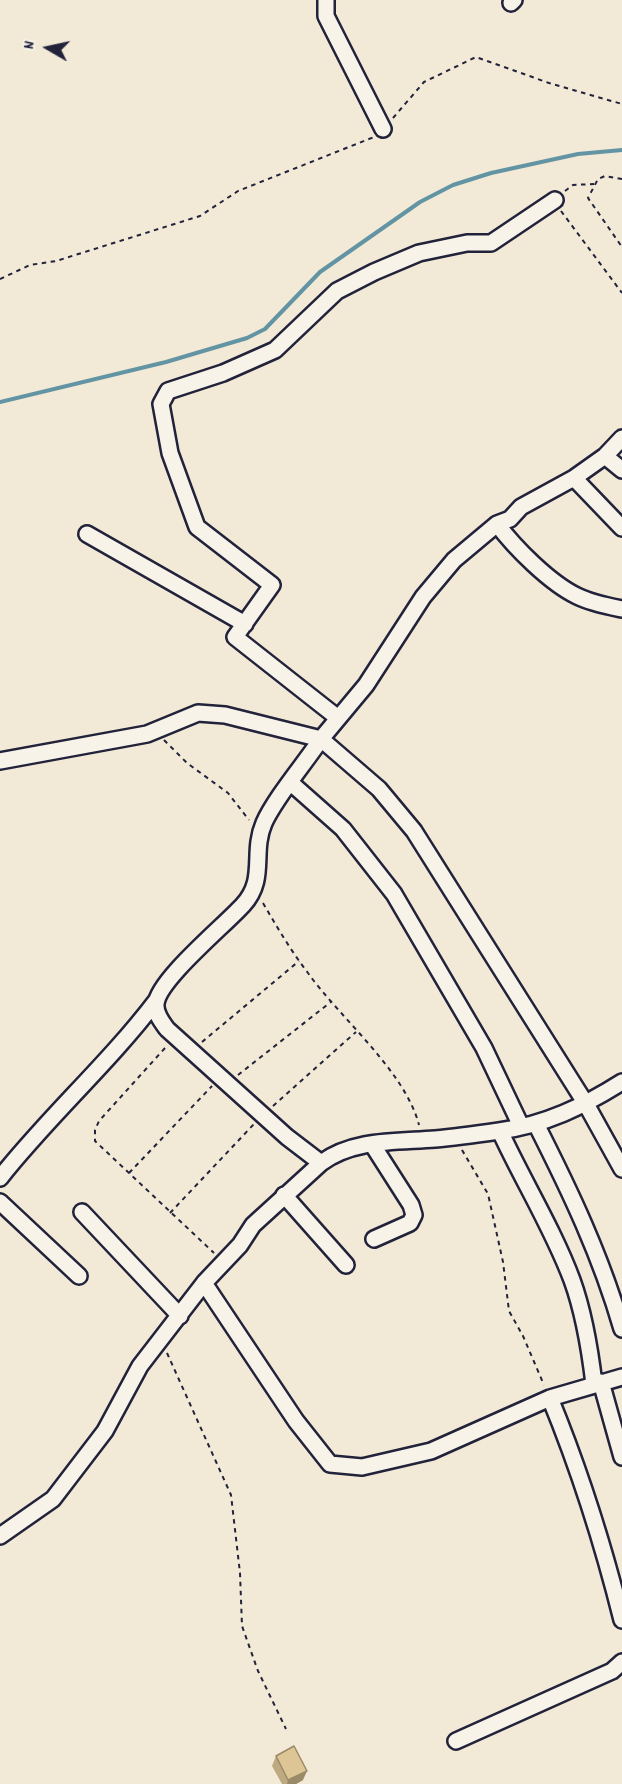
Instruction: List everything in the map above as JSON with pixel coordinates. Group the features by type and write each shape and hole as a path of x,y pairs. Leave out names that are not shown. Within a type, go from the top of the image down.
{"street":[{"path":"326,0 326,16 383,129"},
{"path":"338,718 235,637 272,585 198,527 170,453 161,404 168,391 223,373 275,350 337,291 374,272 419,254 467,243 491,243 555,200"},
{"path":"0,1178 36,1133 101,1069 186,962 244,905 258,881 257,855 260,834 270,812 321,739 366,685 438,578 454,560 497,524 510,519 535,498 574,478 605,456 622,438"},
{"path":"605,456 622,470"},
{"path":"574,478 622,528"},
{"path":"497,524 505,535 566,590 589,602 622,609"},
{"path":"87,534 245,624"},
{"path":"0,761 147,734 192,714 206,713 321,739 379,789 414,831 586,1104 622,1169"},
{"path":"291,783 343,829 394,894 580,1209 606,1276 622,1329"},
{"path":"156,1001 159,1018 176,1037 193,1049 321,1163"},
{"path":"0,1536 60,1491 105,1431 140,1366 204,1283 240,1245 253,1225 284,1194 321,1163 340,1150 372,1143 500,1131 529,1125 586,1104 622,1082"},
{"path":"500,1131 544,1216 572,1279 597,1383 622,1457"},
{"path":"372,1143 411,1205 414,1215 410,1223 374,1239"},
{"path":"284,1194 346,1265"},
{"path":"0,1202 79,1276"},
{"path":"82,1212 180,1316"},
{"path":"204,1283 245,1341 296,1421 330,1464 362,1467 431,1450 550,1398 622,1377"},
{"path":"550,1398 580,1471 622,1620"},
{"path":"456,1741 612,1671 622,1662"}],"path":[{"path":"0,279 30,265 56,261 200,216 238,191 373,138 424,82 476,57 549,83 622,104"},
{"path":"622,179 605,176 594,184 588,198 622,247"},
{"path":"594,184 573,185 555,200 622,293"},
{"path":"162,728 166,745 228,793 260,834"},
{"path":"255,889 300,961 403,1088 414,1110 422,1139"},
{"path":"193,1049 300,961"},
{"path":"129,1173 225,1079 332,1001"},
{"path":"170,1214 264,1114 356,1032"},
{"path":"176,1037 99,1121 95,1130 95,1141 170,1214 223,1261"},
{"path":"456,1136 471,1169 488,1194 503,1262 509,1311 523,1336 550,1398"},
{"path":"160,1340 231,1495 240,1573 242,1626 258,1671 286,1729"}],"building":[{"path":"294,1746 307,1771 288,1780 276,1756"}],"waterway":[{"path":"0,402 166,362 247,338 265,329 320,272 420,202 453,185 491,173 578,154 622,150"}]}
